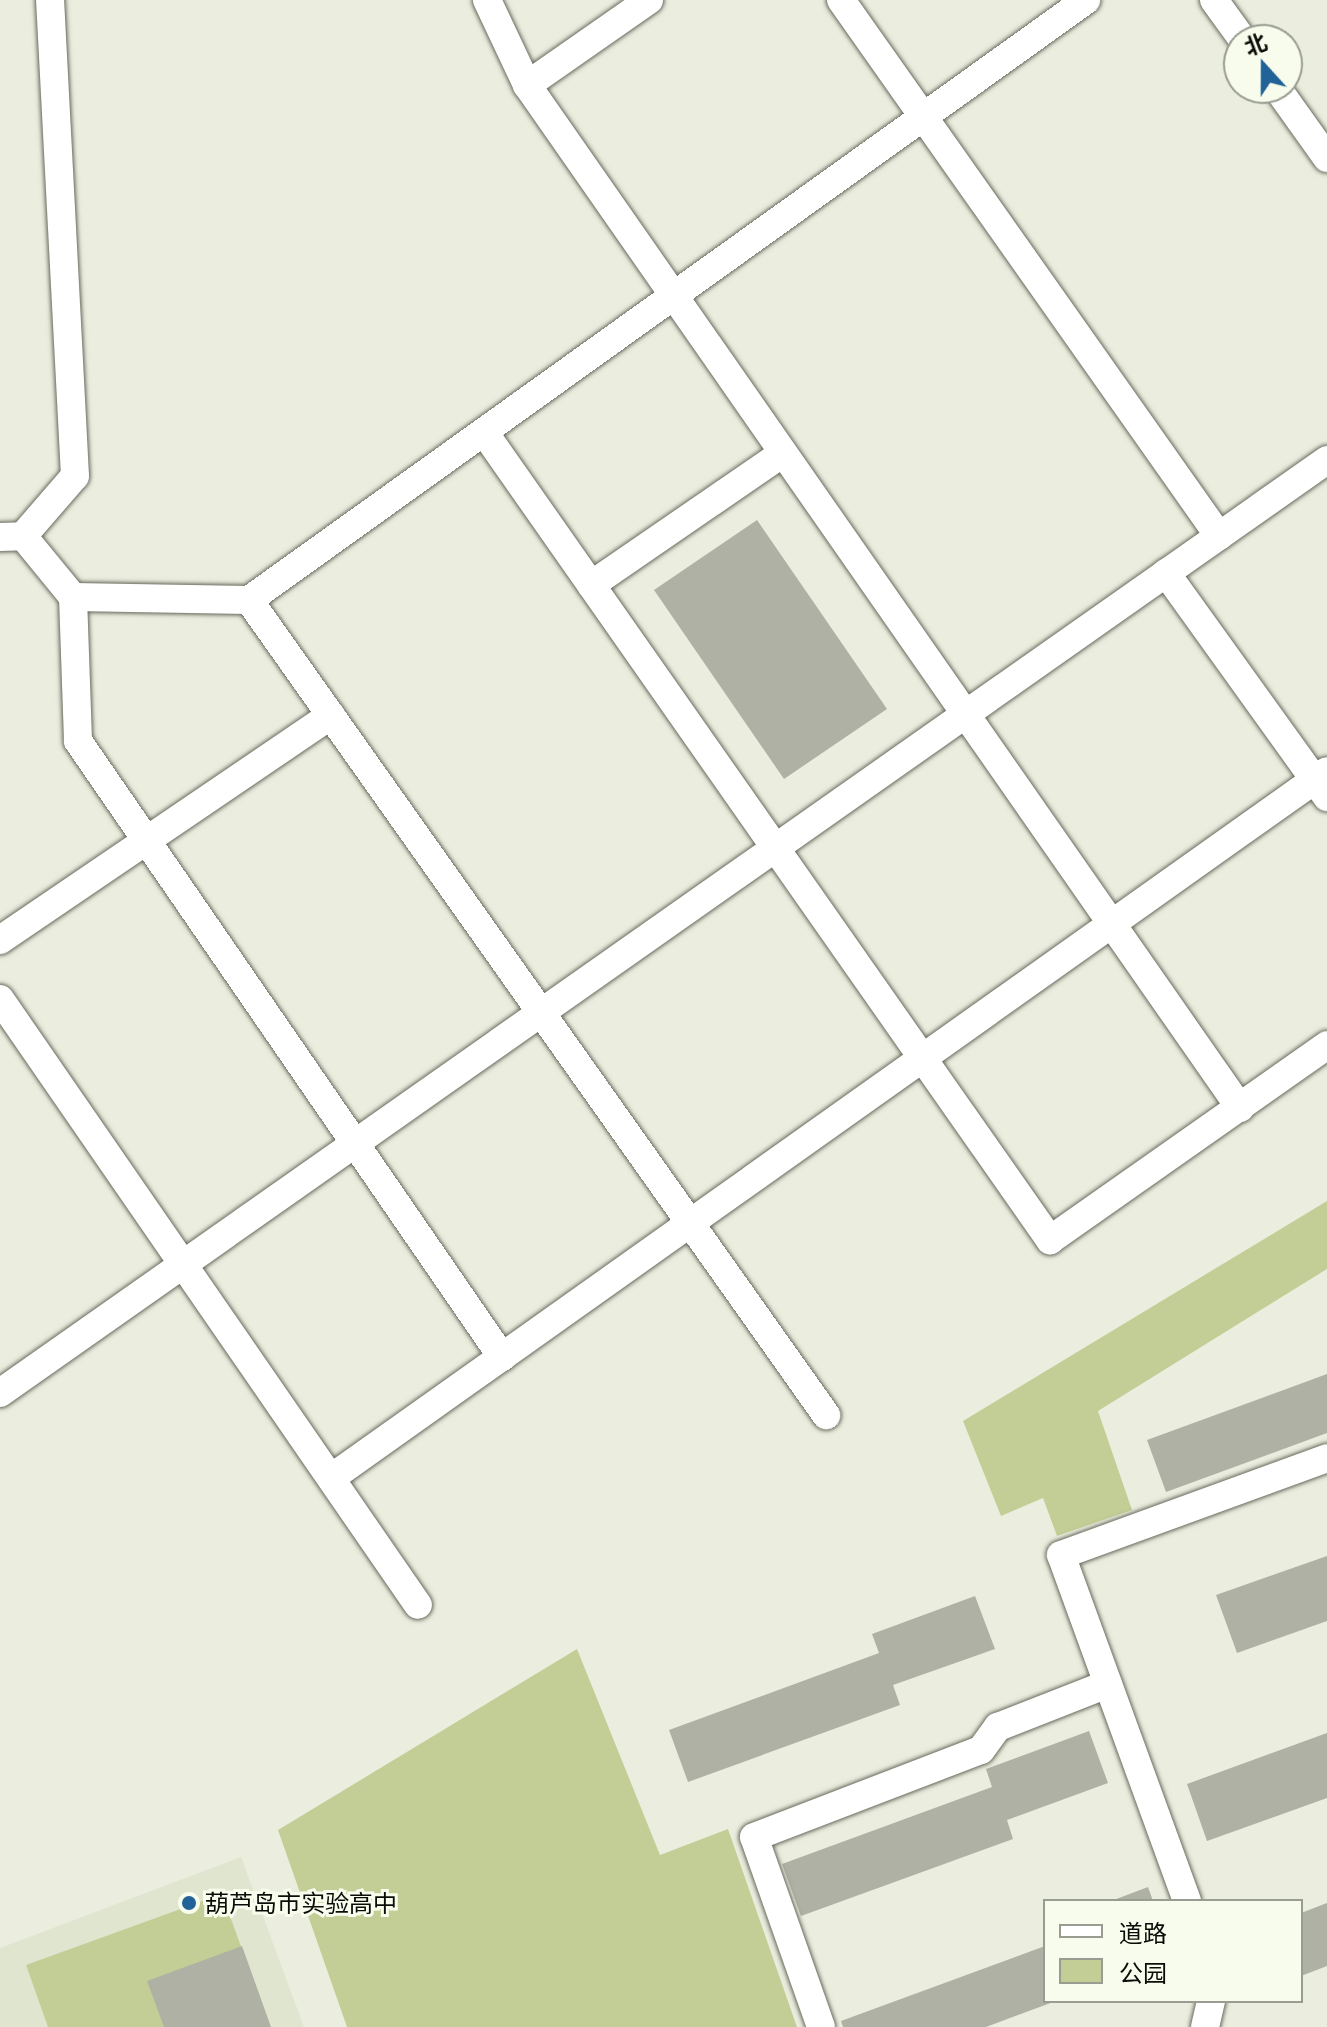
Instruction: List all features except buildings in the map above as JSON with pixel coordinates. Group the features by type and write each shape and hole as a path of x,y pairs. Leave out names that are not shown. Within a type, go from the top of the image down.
{"street":[{"path":"50,0 75,476 11,536 73,597 78,741 351,1146 502,1357"},
{"path":"487,0 527,85 1240,1108"},
{"path":"527,85 649,0"},
{"path":"841,0 1219,536"},
{"path":"73,597 249,600 1086,0"},
{"path":"1214,0 1231,24"},
{"path":"1288,104 1327,158"},
{"path":"484,432 1050,1240 1327,1045"},
{"path":"591,585 783,453"},
{"path":"0,1393 1327,460"},
{"path":"331,1478 1111,924 1323,782 1166,573"},
{"path":"249,600 826,1415"},
{"path":"0,940 331,715"},
{"path":"0,999 418,1605"},
{"path":"1186,1899 1061,1555 1327,1458"},
{"path":"821,2027 754,1837 981,1750 998,1727 1108,1684"},
{"path":"1205,2027 1211,2003"}],"shaded area":[{"name":"葫芦岛市实验高中","path":"241,1857 304,2027 0,2027 0,1948"}],"green space":[{"path":"1327,1201 1327,1269 1098,1411 1132,1510 1057,1536 1043,1498 1001,1516 963,1421"},
{"path":"577,1649 660,1855 728,1829 797,2027 347,2027 278,1830"},
{"name":"葫芦岛市实验高中","path":"222,1894 270,2027 48,2027 26,1965"}],"place":[{"name":"葫芦岛市实验高中","path":"189,1903"}]}
